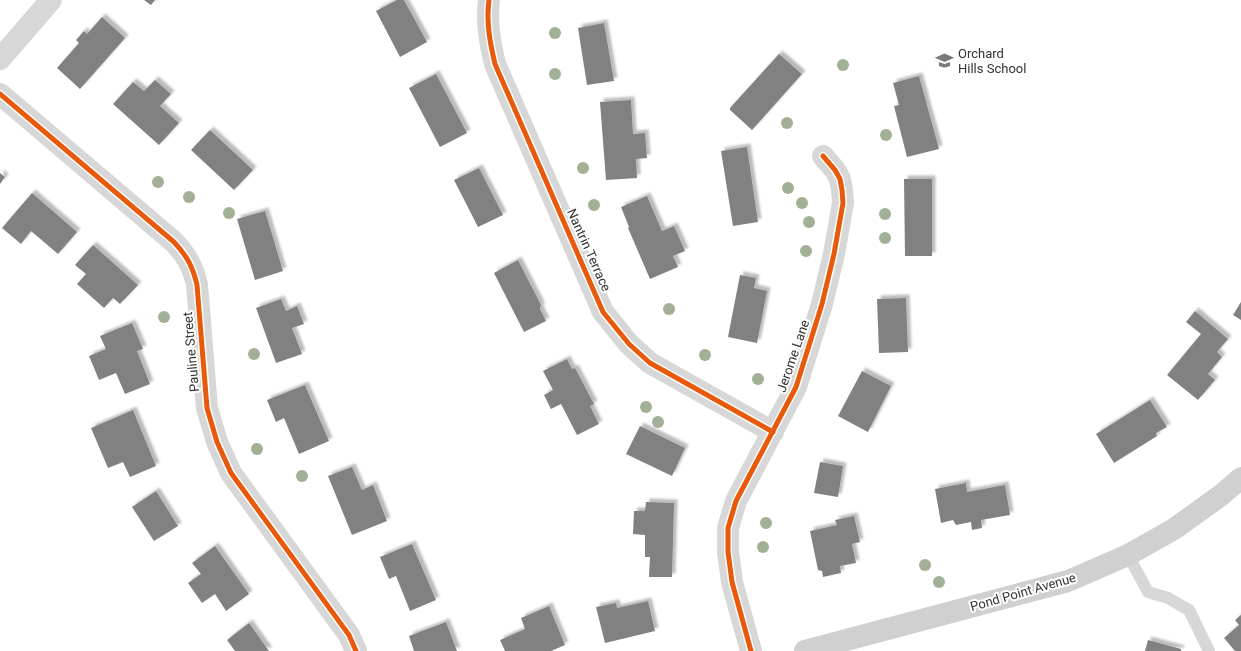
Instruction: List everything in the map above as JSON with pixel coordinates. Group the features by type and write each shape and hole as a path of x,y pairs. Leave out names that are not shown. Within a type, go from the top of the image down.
{"main road":[{"name":"Pond Point Avenue","path":"808,651 1068,581 1128,555 1174,529 1220,496 1241,478"}],"street":[{"path":"0,59 50,0"},
{"name":"Nantrin Terrace","path":"490,0 487,14 489,41 496,64 603,312 629,344 650,363 773,432"},
{"name":"Pauline Street","path":"0,94 174,242 188,259 193,269 197,285 207,408 217,442 231,473 349,635 356,651"},
{"name":"Jerome Lane","path":"751,651 732,582 728,552 728,528 736,501 796,388 822,304 834,254 843,203 840,179 835,170 823,156"}],"lane":[{"path":"1128,555 1148,592 1168,598 1189,610 1209,651"}],"building":[{"path":"144,0 155,0 151,5"},
{"path":"397,0 404,0 427,42 400,57 376,11"},
{"path":"102,17 125,38 80,89 57,68 79,43 76,40 84,31 87,34"},
{"path":"604,23 614,81 587,85 578,28"},
{"path":"779,54 802,74 752,130 730,110 730,108"},
{"path":"436,74 467,133 440,147 409,88"},
{"path":"919,76 939,149 907,157 894,106 899,105 893,83"},
{"path":"155,80 171,94 160,106 179,123 159,145 113,104 133,82 144,91"},
{"path":"631,100 633,134 645,133 647,158 636,159 637,178 606,180 600,102"},
{"path":"210,130 253,170 234,190 191,150"},
{"path":"747,147 758,222 733,226 721,151"},
{"path":"479,168 503,215 478,227 454,180"},
{"path":"0,173 5,177 0,184"},
{"path":"904,179 932,179 932,256 905,256"},
{"path":"32,193 77,232 58,254 31,231 21,244 2,228"},
{"path":"647,196 662,231 674,226 685,251 673,256 678,267 650,279 628,228 629,227 621,207"},
{"path":"265,211 283,271 255,280 237,219"},
{"path":"93,245 138,285 120,304 113,298 104,308 77,284 86,274 75,265"},
{"path":"518,260 541,305 540,309 546,321 524,332 494,273"},
{"path":"740,275 756,278 754,288 767,291 757,343 728,337"},
{"path":"906,298 908,352 879,353 877,299"},
{"path":"281,299 286,311 297,306 304,324 292,328 302,354 276,363 256,308"},
{"path":"1241,302 1241,320 1233,315"},
{"path":"1195,311 1228,339 1217,352 1222,357 1208,374 1215,380 1198,400 1167,375 1201,334 1186,322"},
{"path":"132,323 143,349 137,351 150,384 125,394 116,373 99,380 89,356 106,349 100,336"},
{"path":"567,359 572,369 575,368 594,404 590,406 599,424 577,435 561,404 551,409 544,395 553,390 543,371"},
{"path":"862,371 891,386 868,432 838,416"},
{"path":"305,385 329,441 299,454 284,418 276,422 267,400"},
{"path":"1150,400 1167,427 1156,433 1157,436 1114,463 1096,434"},
{"path":"133,410 156,466 130,477 123,462 108,468 91,428"},
{"path":"640,426 685,448 672,476 626,454"},
{"path":"820,462 843,466 838,497 814,493"},
{"path":"352,467 362,490 373,485 387,521 352,535 328,476"},
{"path":"966,483 967,492 1005,485 1010,515 981,520 982,528 972,530 971,522 956,525 953,520 941,523 935,489"},
{"path":"156,491 178,526 154,541 132,507"},
{"path":"646,502 674,503 672,577 649,577 650,557 645,557 645,535 633,534 634,511 645,511"},
{"path":"854,516 860,542 852,544 856,563 840,566 841,573 823,577 822,571 818,570 810,531 837,525 835,520"},
{"path":"412,544 436,600 410,611 396,576 389,579 380,557"},
{"path":"215,546 249,594 226,611 215,594 202,603 188,583 201,574 192,563"},
{"path":"648,601 655,631 605,643 596,607 616,603 617,608"},
{"path":"549,606 565,645 551,651 505,651 500,640 525,629 521,618"},
{"path":"1241,615 1241,651 1235,651 1224,638 1239,625 1235,620"},
{"path":"446,622 457,651 414,651 409,636"},
{"path":"249,623 269,651 235,651 227,640"},
{"path":"1148,640 1181,649 1181,651 1145,651"}],"cycle path":[{"path":"489,0 489,32 495,64 603,312 629,344 650,363 773,432"},
{"path":"0,94 174,242 183,252 194,273 197,285 207,408 217,442 231,473 349,635 356,651"},
{"path":"751,651 732,582 728,552 728,528 736,501 796,387 822,304 834,254 843,203 840,179 835,170 823,156"}],"place":[{"name":"Orchard Hills School","path":"945,60"}]}
